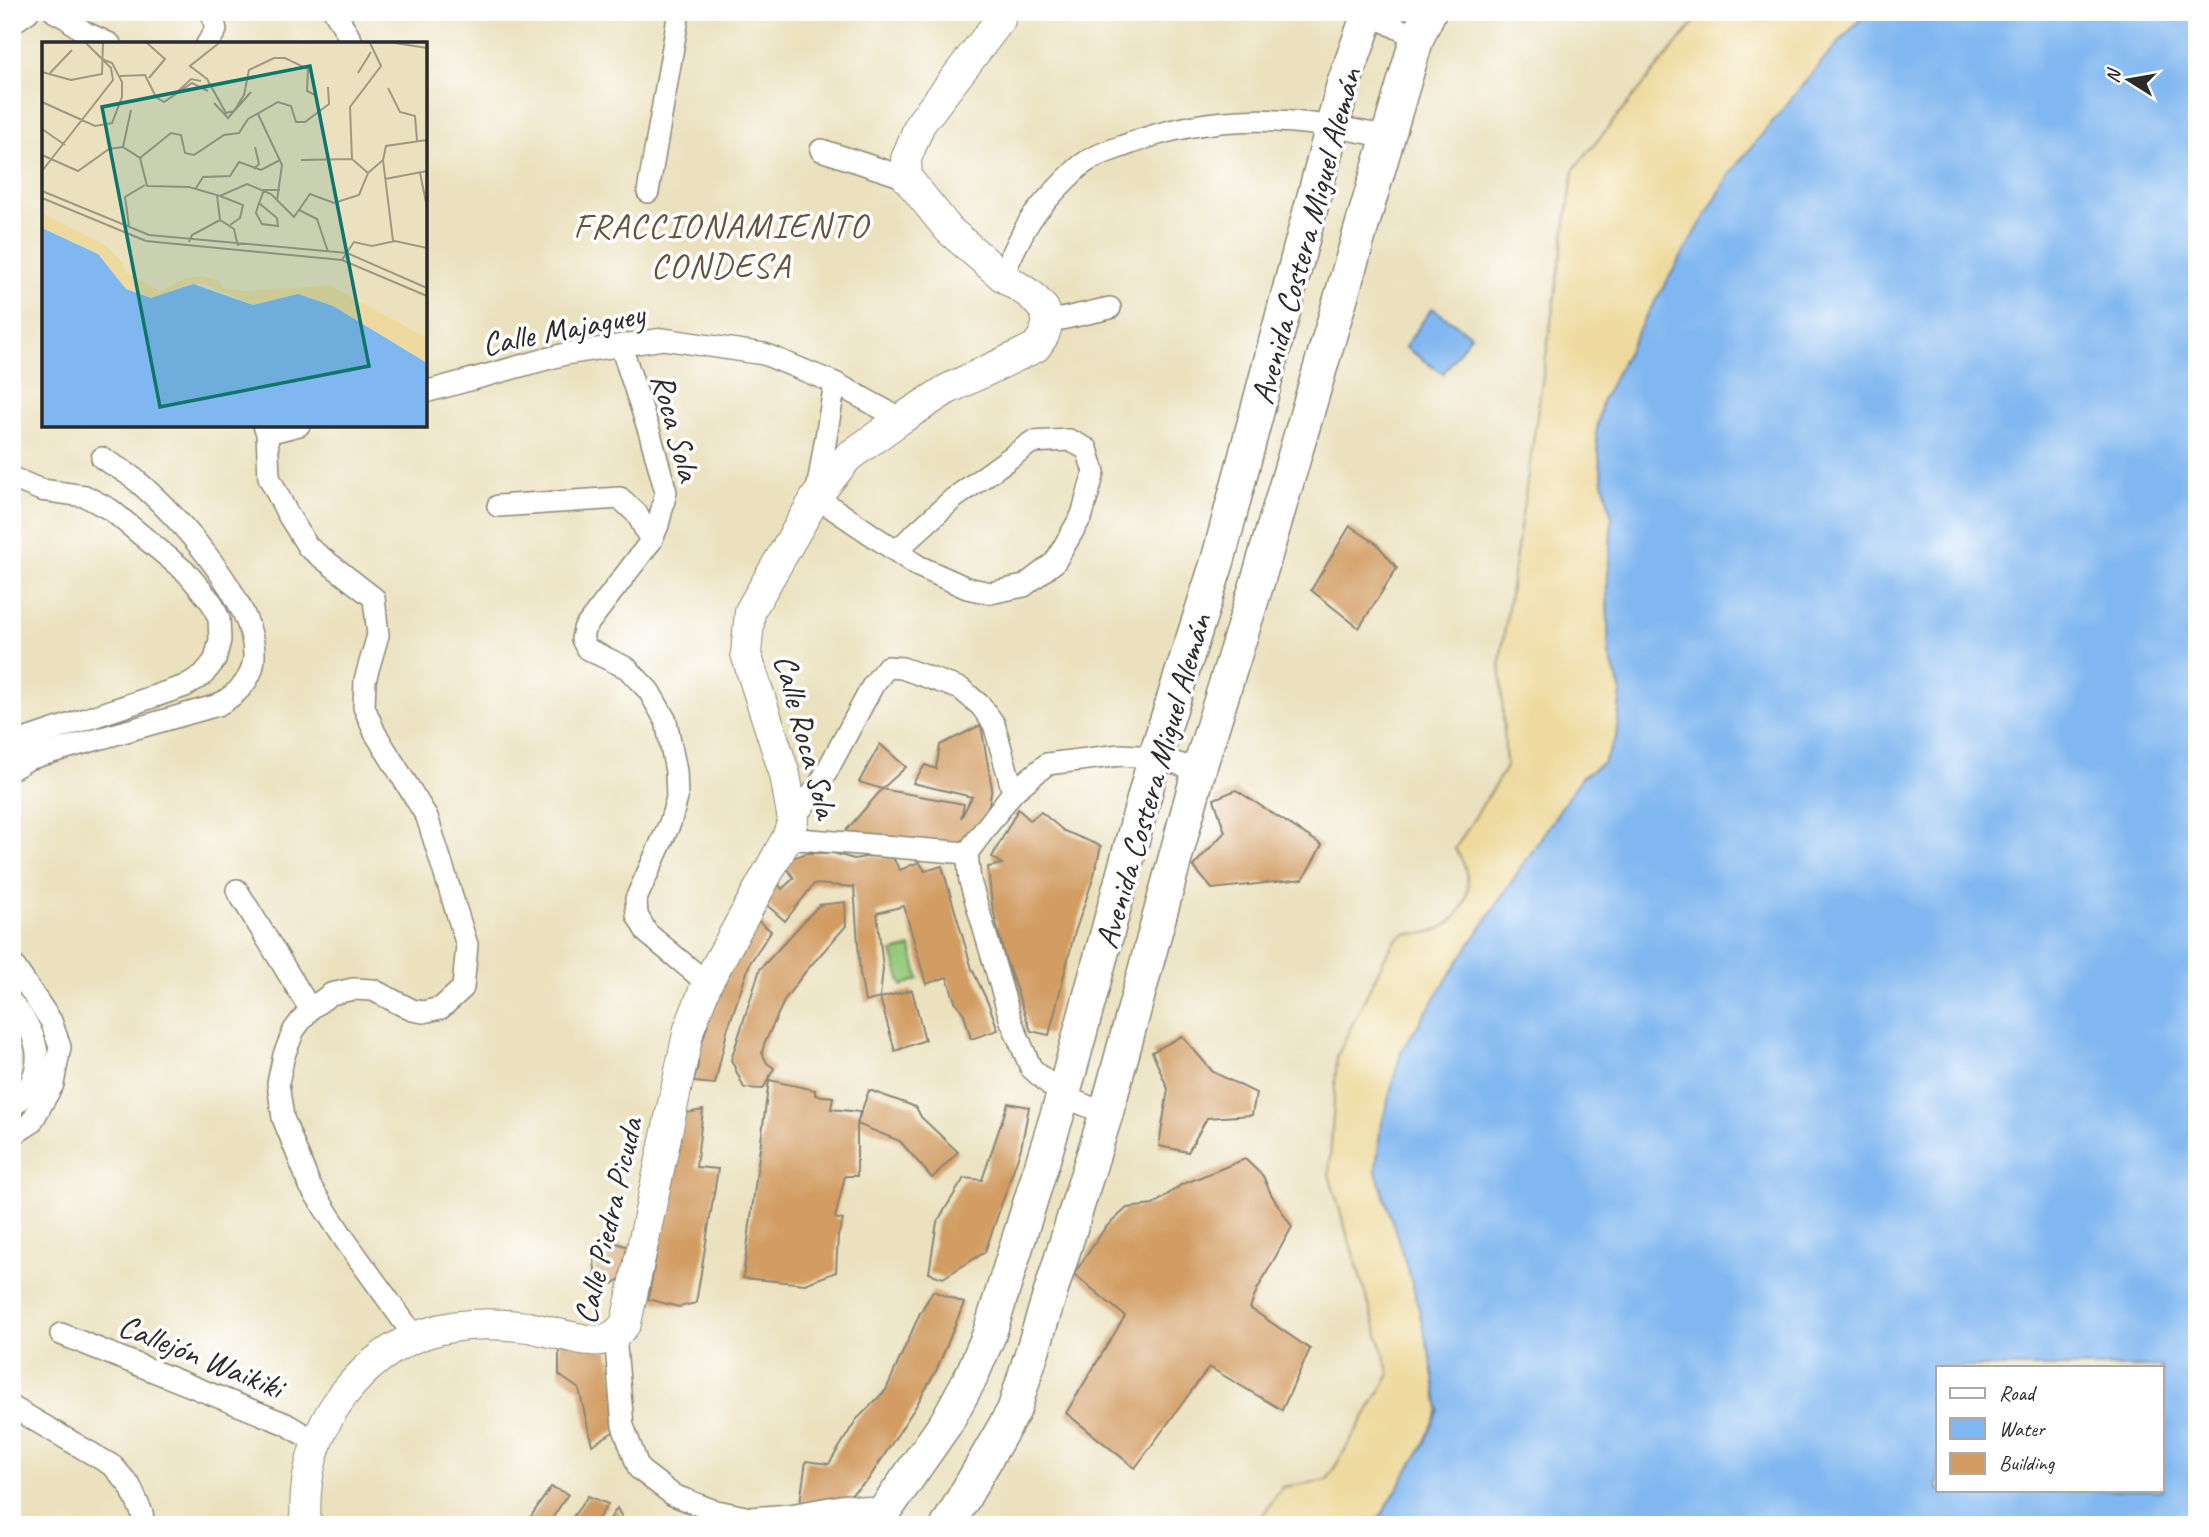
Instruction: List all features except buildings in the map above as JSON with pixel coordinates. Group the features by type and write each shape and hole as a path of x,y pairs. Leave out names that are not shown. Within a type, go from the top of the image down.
{"main road":[{"path":"1001,12 1000,20 920,124 906,159 907,178 949,230 1002,276 1031,295 1044,309 1048,322"},
{"name":"Avenida Costera Miguel Alemán","path":"880,1518 946,1423 971,1377 989,1335 1063,1096 1156,757 1219,561 1343,86 1368,13"},
{"name":"Avenida Costera Miguel Alemán","path":"948,1525 1014,1410 1105,1114 1199,770 1423,25"},
{"name":"Calle Roca Sola","path":"790,829 785,775 746,654 750,611 817,497 848,457 946,390 1036,347 1048,322"},
{"name":"Calle Piedra Picuda","path":"615,1336 626,1323 689,1029 707,983 790,829"},
{"path":"306,1525 308,1478 316,1442 335,1406 355,1380 386,1352 415,1337 446,1328 483,1325 527,1327 598,1341 615,1336"}],"street":[{"path":"12,23 28,12"},
{"path":"55,12 84,32 106,42"},
{"path":"208,42 216,30 212,12"},
{"path":"335,12 352,42"},
{"path":"648,192 679,12"},
{"path":"1368,13 1423,25"},
{"path":"1002,276 1033,216 1079,167 1089,159 1151,135 1215,122 1268,119 1334,125 1388,137"},
{"path":"821,150 907,178"},
{"path":"1048,322 1110,308"},
{"name":"Calle Majaguey","path":"427,391 565,354 663,340 764,354 835,383 901,419"},
{"name":"Roca Sola","path":"621,346 666,492 654,533"},
{"path":"835,383 817,497 918,566 967,588 990,593 1024,586 1055,562 1082,515 1094,472 1087,449 1069,440 1032,442 953,499 897,551"},
{"path":"266,429 269,477 308,547 374,598 378,635 365,680 365,707 374,733 427,817 467,945 463,988 441,1008 423,1012 412,1010 373,990 353,989 331,994 310,1009 294,1030 284,1055 278,1083 283,1118 310,1186 415,1337"},
{"path":"12,769 28,759 218,705 235,696 247,680 254,658 252,632 229,585 188,533 137,480 103,458"},
{"path":"12,478 41,490 85,496 111,510 187,573 212,603 219,619 220,640 215,660 202,675 185,686 12,744"},
{"path":"498,506 620,498 654,533 584,629 582,639 587,649 627,668 649,691 666,721 676,771 677,798 670,823 638,891 637,915 647,933 707,983"},
{"name":"Calle Piedra Picuda","path":"790,829 821,782 873,685 887,667 902,668 961,689 981,706 994,724 1013,792"},
{"path":"1105,1114 1063,1096 1031,1068 1011,1021 970,881 967,853 1013,792 1047,764 1120,755 1156,757 1199,770"},
{"name":"Calle Roca Sola","path":"790,829 967,853"},
{"path":"237,890 310,1009"},
{"path":"12,963 51,1021 61,1047 53,1084 31,1123 12,1135"},
{"path":"12,1003 20,1012 37,1048 35,1077 18,1103 12,1107"},
{"name":"Callejón Waikiki","path":"61,1334 286,1424 316,1442"},
{"name":"Calle Piedra Picuda","path":"615,1336 623,1426 639,1469 673,1495 712,1510 750,1518 790,1515 846,1505 880,1518"},
{"path":"12,1407 113,1466 130,1486 142,1513 144,1525"}],"green space":[{"path":"911,947 919,979 902,986 892,952"}],"sand":[{"path":"1703,12 1867,12 1825,58 1731,172 1596,435 1612,517 1607,590 1609,654 1621,692 1616,737 1604,762 1581,778 1401,1052 1376,1171 1413,1285 1431,1359 1439,1410 1423,1446 1383,1513 1370,1525 1256,1525 1282,1487 1327,1480 1390,1374 1329,1175 1337,1056 1395,940 1406,933 1424,933 1440,929 1461,909 1467,895 1468,880 1464,865 1455,849 1506,767 1500,661 1574,169"}],"water":[{"path":"1867,12 2197,12 2197,1525 1370,1525 1383,1513 1423,1446 1439,1410 1431,1359 1413,1286 1376,1171 1380,1131 1401,1052 1581,778 1604,762 1616,737 1621,692 1609,654 1607,590 1612,517 1596,435 1602,401 1643,322 1731,172 1825,58"},
{"path":"1432,308 1471,335 1443,374 1405,347"}],"district":[{"name":"FRACCIONAMIENTO CONDESA","path":"721,245"}]}
